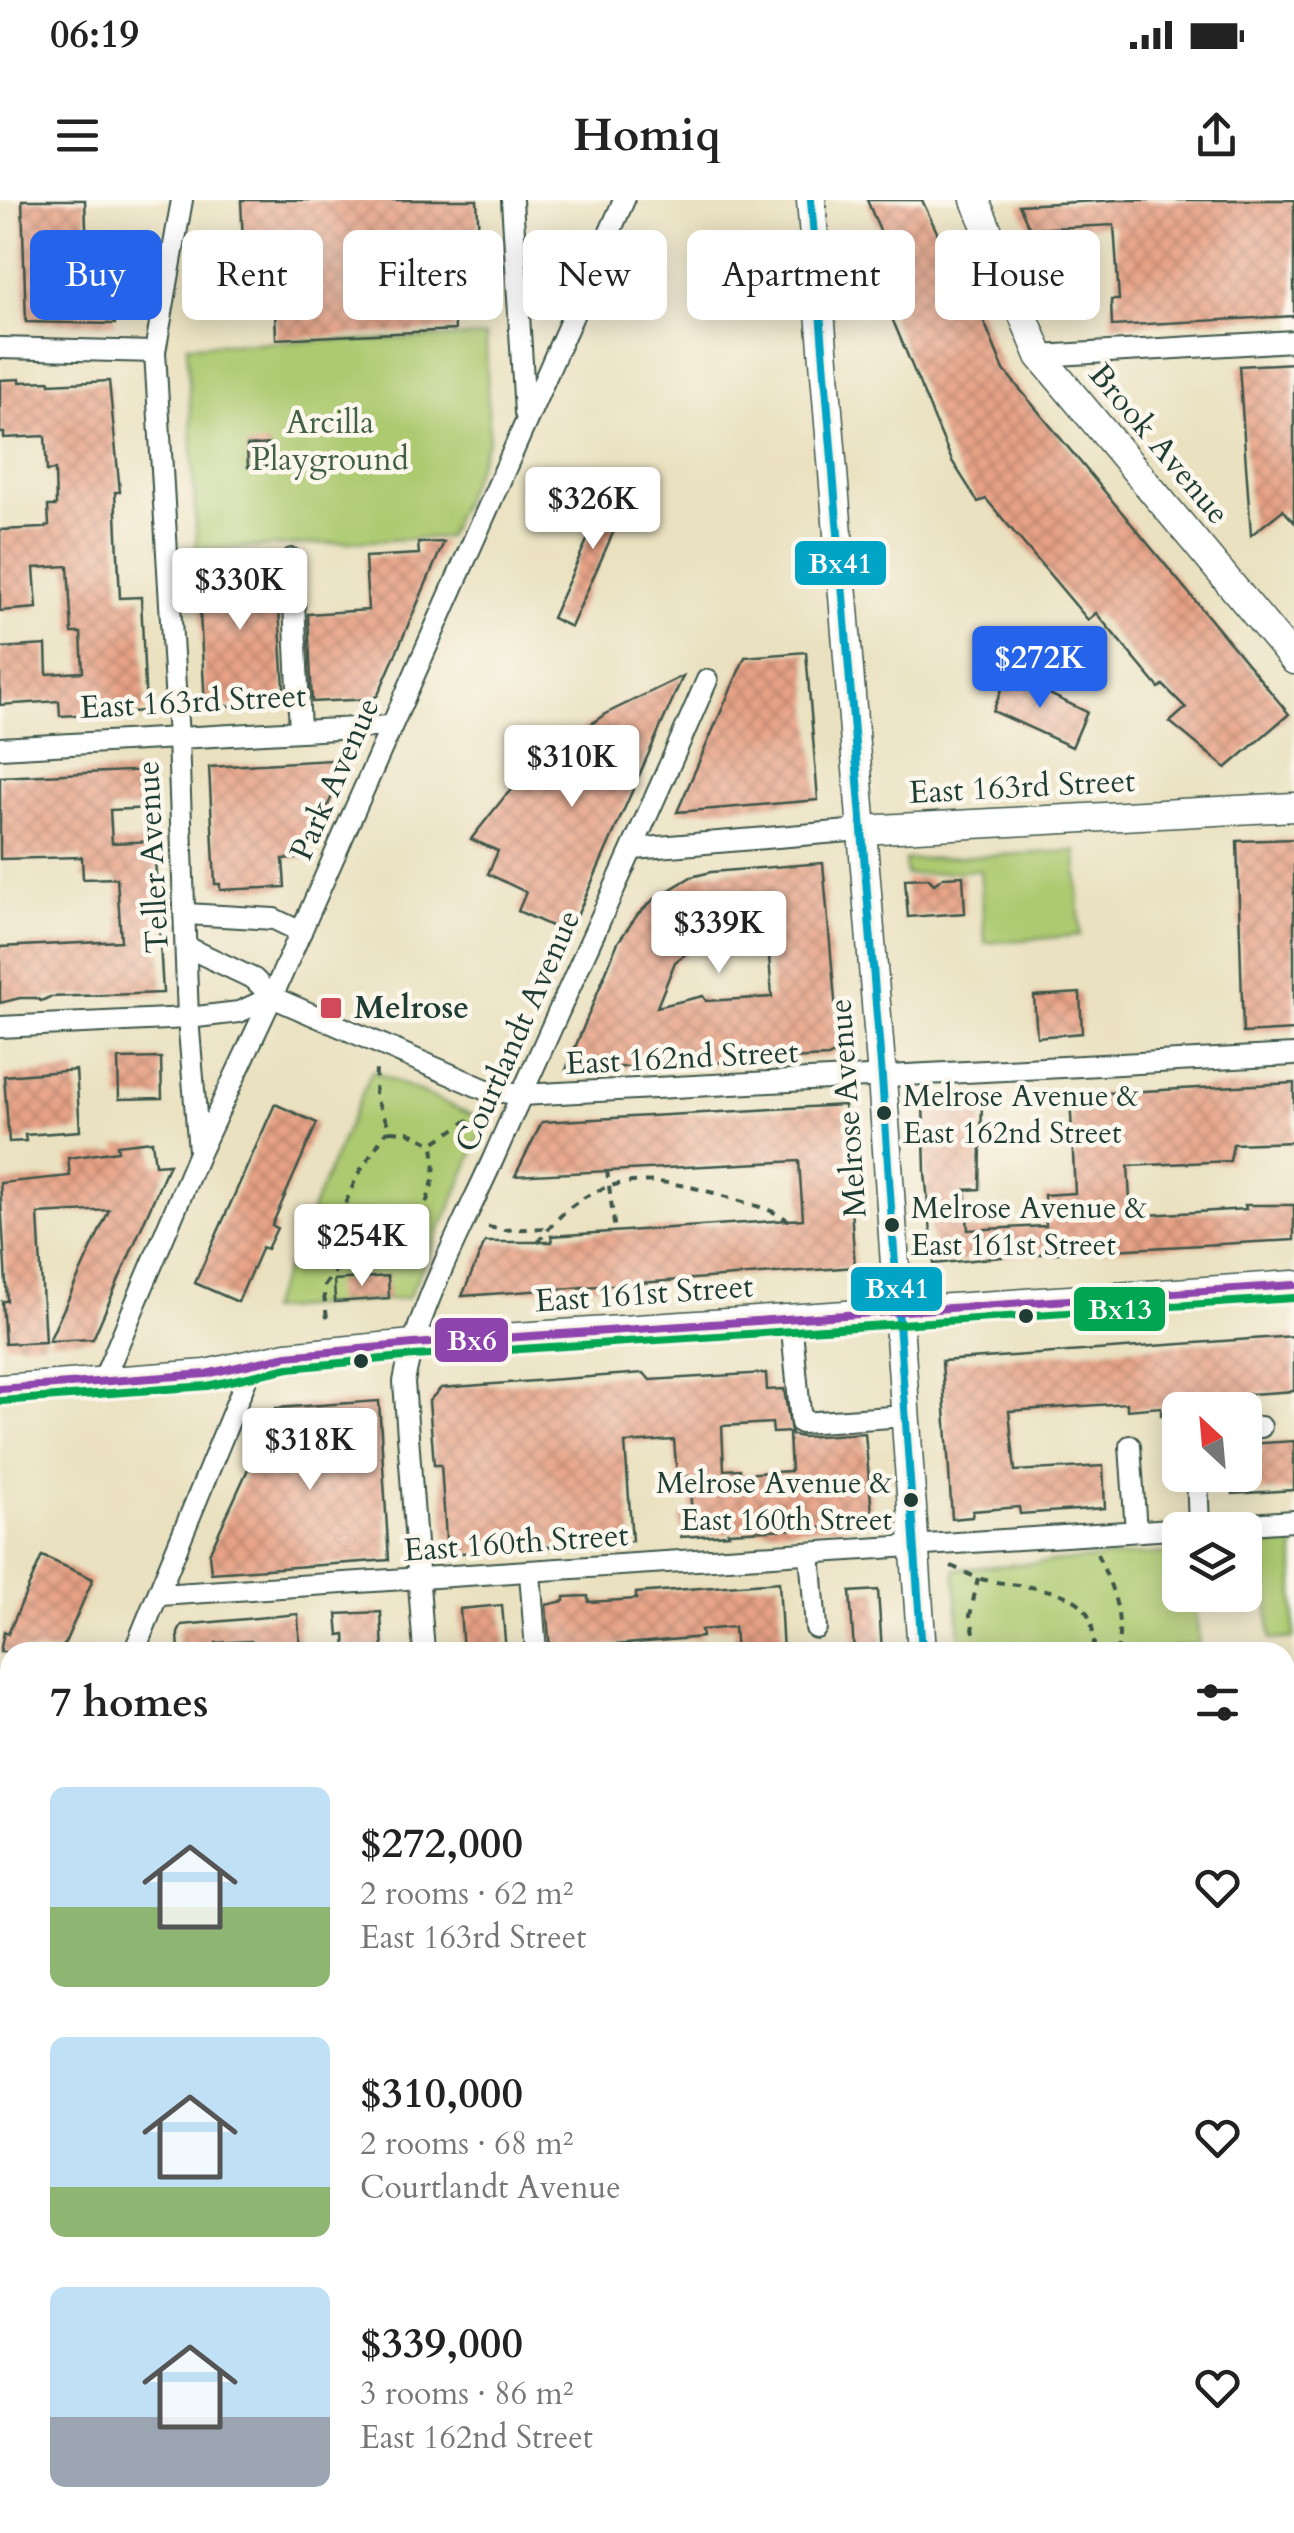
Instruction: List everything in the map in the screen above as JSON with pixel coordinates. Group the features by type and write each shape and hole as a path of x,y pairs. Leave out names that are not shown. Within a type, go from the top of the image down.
{"main road":[{"name":"Melrose Avenue","path":"811,200 882,1078 921,1642"},
{"name":"Brook Avenue","path":"975,200 1040,356 1294,660"},
{"name":"East 163rd Street","path":"861,830 1294,807"},
{"name":"East 161st Street","path":"0,1389 206,1374 287,1356 413,1344 1294,1285"}],"street":[{"name":"Teller Avenue","path":"182,200 155,352 178,738 188,1018 199,1153"},
{"path":"512,200 526,420"},
{"name":"Park Avenue","path":"102,1383 199,1153 272,997 624,200"},
{"path":"1040,356 1294,341"},
{"path":"0,348 155,352"},
{"path":"292,559 300,731"},
{"name":"Courtlandt Avenue","path":"423,1642 404,1382 413,1344 708,680"},
{"name":"East 163rd Street","path":"0,748 390,726"},
{"name":"East 163rd Street","path":"634,848 861,830"},
{"path":"186,914 274,920 300,932"},
{"name":"East 162nd Street","path":"188,947 254,979 272,997 484,1088 521,1095 1294,1055"},
{"path":"0,1028 188,1018 239,1012 272,997"},
{"path":"791,1319 801,1423 906,1416"},
{"path":"139,1642 252,1363"},
{"path":"1130,1446 1136,1531"},
{"name":"East 160th Street","path":"1262,1523 1294,1521"},
{"name":"East 160th Street","path":"160,1595 1162,1529"},
{"path":"810,1553 816,1628"},
{"path":"530,1572 535,1642"}],"path":[{"path":"376,1062 376,1097 391,1131"},
{"path":"432,1144 485,1109"},
{"path":"327,1318 324,1288 338,1267 344,1208 370,1154 386,1132 391,1131 408,1132 432,1144"},
{"path":"338,1267 363,1266 393,1256 406,1245 417,1229 434,1183 432,1144"},
{"path":"607,1170 615,1232"},
{"path":"538,1242 576,1203 633,1179 668,1180 781,1214 793,1224"},
{"path":"488,1227 548,1228"},
{"path":"1097,1554 1120,1614 1118,1642"},
{"path":"947,1564 978,1578 1070,1598 1083,1607 1093,1642"},
{"path":"976,1642 970,1616 978,1578"}],"green space":[{"name":"Arcilla Playground","path":"486,336 489,439 447,537 197,550 187,345"},
{"path":"1076,851 1080,935 985,943 980,870 906,875 905,860"},
{"path":"372,1071 486,1121 449,1211 408,1298 268,1310"},
{"path":"1294,1544 1294,1638 1270,1640 1264,1545"},
{"path":"1162,1553 1162,1612 1196,1612 1199,1642 960,1642 955,1569"}],"building":[{"path":"22,200 85,200 86,230 30,230 30,320 115,320 115,324 26,322"},
{"path":"241,200 477,200 479,230 343,230 343,320 454,320 455,330 276,339 275,320 323,320 323,230 242,230"},
{"path":"867,200 922,200 936,230 935,320 983,320 1004,370 1289,714 1226,768 1170,722 1186,708 1163,685 1159,688 1096,613 1088,620 986,499 978,502 952,461 893,320 915,320 915,230 880,230"},
{"path":"1118,200 1294,200 1294,316 1112,326 1111,300 1119,300 1114,225 1030,229 1019,205"},
{"path":"1294,363 1294,522 1283,510 1251,535 1239,366"},
{"path":"0,380 50,384 109,381 120,492 115,492 120,598 141,597 146,711 60,716 59,701 0,705 0,648 46,645 47,674 83,672 81,633 72,633 68,566 34,568 37,608 0,611 0,530 43,528 49,525 48,506 56,506 55,470 47,471 45,436 4,438 4,433 0,433"},
{"path":"269,444 271,466 248,467 247,446"},
{"path":"615,478 634,486 571,627 552,618"},
{"path":"444,542 378,695 372,699 312,702 308,614 368,610 365,557 419,554 418,543"},
{"path":"227,554 228,565 276,562 285,703 205,707 197,556"},
{"path":"806,652 818,800 677,812 745,657"},
{"path":"1008,674 1087,712 1072,747 993,711"},
{"path":"683,676 569,934 518,911 526,892 488,874 498,851 471,839 505,796 547,756 605,714"},
{"path":"349,759 304,858 283,859 285,887 220,890 220,884 215,884 209,767"},
{"path":"150,770 152,808 110,810 112,843 154,841 163,993 50,997 41,1001 20,998 0,1003 0,947 121,941 117,878 83,879 82,857 0,859 0,777"},
{"path":"1294,839 1294,1030 1243,1033 1237,841"},
{"path":"823,863 839,1046 836,1053 828,1057 566,1070 618,942 638,914 691,877","holes":["767,929 772,997 706,1001 703,996 657,1007 675,962 715,932"]},
{"path":"963,876 965,913 908,917 905,879 928,878 934,884 944,877"},
{"path":"1080,993 1082,1033 1037,1037 1034,996"},
{"path":"161,1058 162,1098 119,1099 118,1059"},
{"path":"76,1070 80,1131 25,1135 26,1141 9,1142 4,1076"},
{"path":"1294,1083 1294,1142 1233,1144 1230,1161 1128,1166 1131,1216 1246,1209 1245,1205 1294,1205 1294,1240 1022,1255 934,1264 923,1102 982,1100 980,1189 965,1190 968,1230 1046,1226 1044,1195 1075,1193 1070,1095"},
{"path":"275,1104 317,1123 272,1225 277,1228 267,1249 262,1247 238,1302 195,1283"},
{"path":"844,1105 855,1267 462,1296 485,1242 552,1242 551,1236 803,1219 799,1161 515,1176 542,1122"},
{"path":"152,1141 155,1165 169,1164 93,1339 49,1341 109,1210 38,1214 45,1342 5,1344 2,1301 7,1301 0,1183 70,1176 68,1158 118,1151 117,1145"},
{"path":"388,1276 389,1298 335,1302 334,1280"},
{"path":"1294,1336 1294,1391 1162,1392 1162,1415 1161,1407 1127,1410 1127,1403 1009,1411 1015,1471 1103,1466 1105,1508 1020,1514 1019,1507 973,1511 972,1517 952,1519 942,1361"},
{"path":"644,1373 650,1380 766,1373 767,1390 784,1389 791,1432 773,1433 772,1423 722,1426 724,1470 740,1469 740,1474 791,1471 789,1434 802,1437 865,1433 873,1525 681,1537 680,1516 692,1515 689,1476 677,1477 674,1440 625,1443 632,1541 447,1554 441,1465 434,1465 429,1401 441,1388"},
{"path":"379,1401 389,1560 211,1573 209,1554 276,1408"},
{"path":"1294,1441 1294,1490 1233,1494 1262,1492 1262,1443"},
{"path":"42,1556 93,1579 65,1642 2,1642 4,1632 8,1634"},
{"path":"779,1582 782,1642 735,1642 734,1627 701,1630 702,1637 646,1642 549,1642 546,1605 564,1601 564,1597 588,1596 589,1602 636,1599 636,1593"},
{"path":"878,1590 881,1642 853,1642 850,1592"},
{"path":"502,1605 505,1642 462,1642 460,1609"},
{"path":"381,1612 382,1642 345,1642 345,1634 339,1635 337,1614"},
{"path":"298,1614 299,1642 178,1642 182,1625"}],"transit line":[{"name":"Bx41","path":"811,200 882,1078 921,1642"},
{"name":"Bx6","path":"0,1389 206,1374 287,1356 413,1344 1294,1285"},
{"name":"Bx13","path":"1,1401 207,1386 289,1368 414,1356 1294,1298"}],"place":[{"name":"Melrose","path":"331,1008"},
{"name":"Melrose Avenue & East 162nd Street","path":"884,1113"},
{"name":"Melrose Avenue & East 161st Street","path":"892,1225"},
{"name":"Melrose Avenue & East 160th Street","path":"911,1500"}]}
